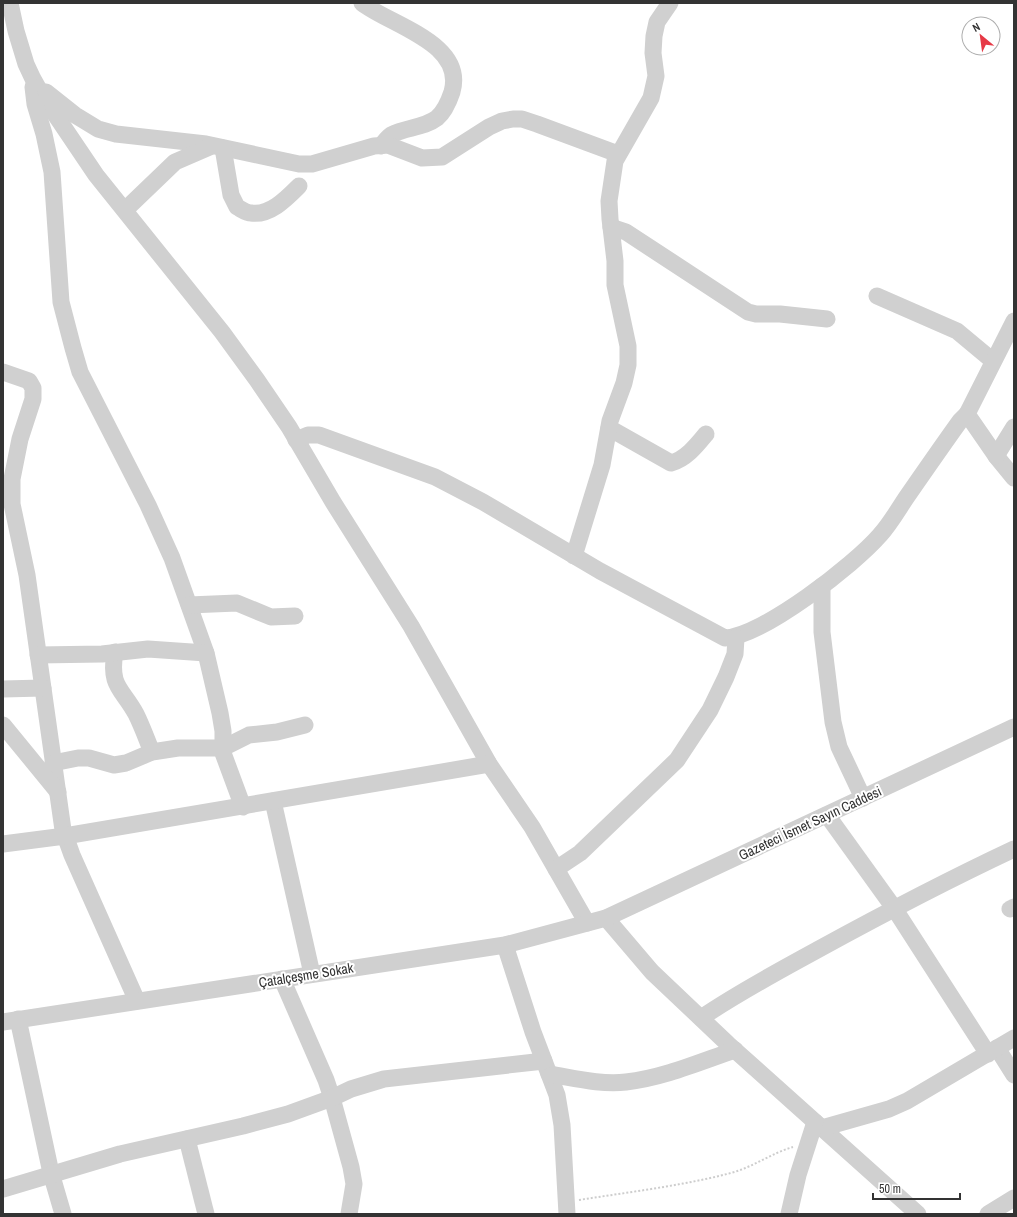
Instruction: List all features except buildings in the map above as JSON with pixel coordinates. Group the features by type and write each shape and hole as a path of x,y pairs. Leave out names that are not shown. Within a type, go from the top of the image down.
{"street":[{"path":"10,3 21,47 33,79 63,128 96,174 222,332 257,380 296,440 411,626 489,764 532,827 586,923"},
{"path":"362,3 372,11 414,32 442,52 450,63 454,77 448,104 438,117 425,125 391,135 381,146"},
{"path":"574,556 602,465 609,428 628,365 628,346 615,285 615,261 609,201 615,161 647,108 651,98 656,76 653,53 654,36 657,22 670,3"},
{"path":"3,41 21,47"},
{"path":"33,79 52,98 75,115 98,129 116,134 218,147 283,161 312,164 388,145 422,158 442,157 489,127 502,121 522,119 618,154"},
{"path":"33,79 35,104 44,134 52,172 61,302 73,348 80,372 148,505 172,558 206,653 224,732 223,748 230,774 243,807"},
{"path":"218,147 231,195 236,207 251,213 270,210 288,197 299,186"},
{"path":"126,210 175,162 218,147"},
{"path":"611,227 626,232 748,312 756,314 780,314 826,319"},
{"path":"878,296 932,322 956,331 993,361"},
{"path":"296,440 308,435 319,435 435,477 483,502 574,556 725,638 736,638 778,617 822,586 862,553 880,535 960,421 967,414 1014,321"},
{"path":"3,372 29,381 33,388 33,399 20,440 7,498 27,575 53,763 65,836 136,1001"},
{"path":"967,414 996,456 1014,478"},
{"path":"996,456 1014,427"},
{"path":"609,428 671,463 680,461 706,434"},
{"path":"822,586 822,632 833,722 839,747 862,798"},
{"path":"189,605 237,603 271,618 295,616"},
{"path":"556,869 580,854 677,760 710,710 726,677 735,654 736,638"},
{"path":"38,655 148,649 206,653"},
{"path":"115,652 112,669 117,687 136,714 152,752"},
{"path":"3,689 43,688"},
{"path":"3,725 58,792"},
{"path":"53,763 78,758 89,758 114,765 126,763 152,752 178,748 223,748 250,735 277,732 305,725"},
{"name":"Gazeteci İsmet Sayın Caddesi","path":"606,918 1014,727"},
{"path":"3,844 65,836 243,807 489,764"},
{"path":"273,802 312,974"},
{"path":"827,815 894,908 993,1051 1014,1075"},
{"path":"701,1018 733,996 944,881 1014,849"},
{"path":"606,918 652,972 735,1050 918,1214"},
{"name":"Çatalçeşme Sokak","path":"10,1020 505,945 606,918"},
{"path":"505,945 557,1095 562,1125 567,1208"},
{"path":"282,979 326,1080 332,1098 351,1167 354,1184 348,1214"},
{"path":"10,1020 63,1214"},
{"path":"790,1214 798,1175 808,1144 819,1125 889,1109 907,1101 1014,1038"},
{"path":"3,1189 51,1173 120,1154 288,1114 332,1098 351,1089 384,1079 547,1068 610,1082 625,1082 674,1071 735,1050"},
{"path":"187,1139 206,1214"},
{"path":"988,1214 1012,1202"}],"path":[{"path":"567,1208 648,1189 730,1173 756,1164 791,1148 808,1144"}]}
